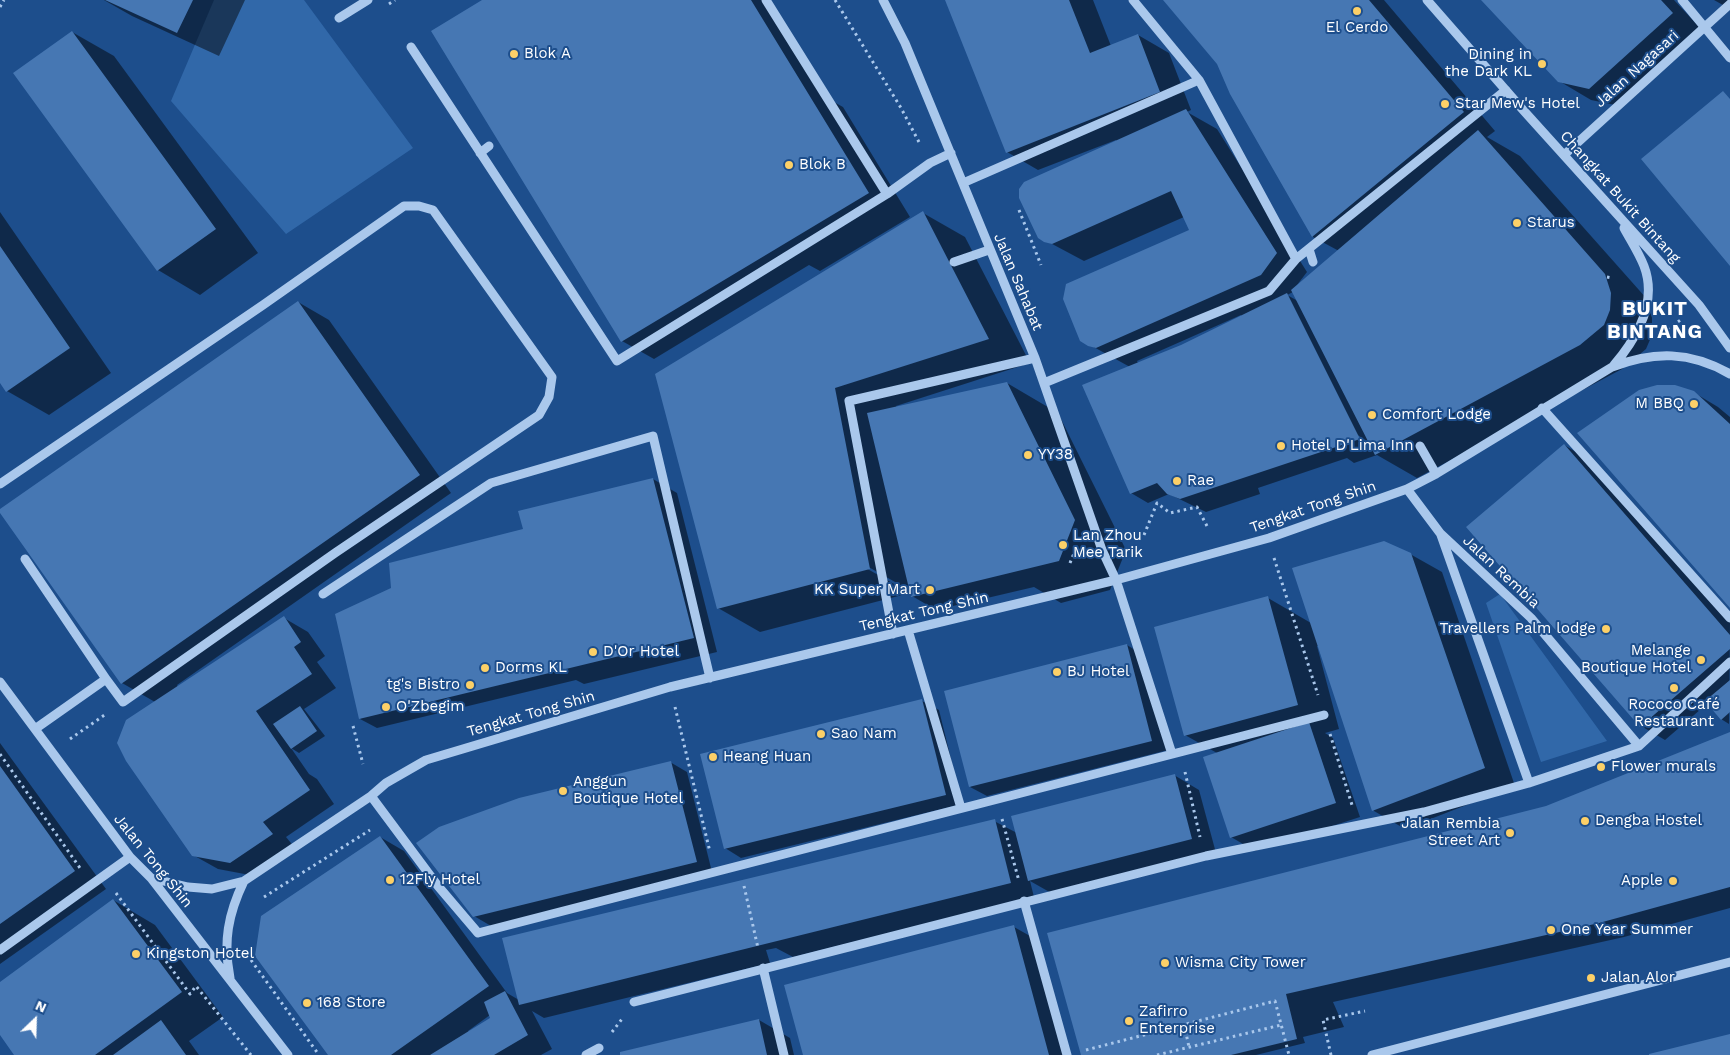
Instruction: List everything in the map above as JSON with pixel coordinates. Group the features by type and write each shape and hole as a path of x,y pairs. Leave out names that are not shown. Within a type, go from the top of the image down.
{"street":[{"path":"339,18 368,0"},
{"path":"766,0 887,194"},
{"name":"Jalan Sahabat","path":"883,0 905,43 1035,358 1102,550 1116,580 1176,753"},
{"path":"1133,0 1199,80 1296,259"},
{"name":"Changkat Bukit Bintang","path":"1427,0 1617,216 1699,305 1730,348"},
{"path":"1682,0 1730,58"},
{"name":"Jalan Nagasari","path":"1564,155 1730,4"},
{"path":"411,46 617,361 887,194 930,163 951,153"},
{"path":"963,183 1199,80"},
{"path":"1044,383 1269,291 1296,259 1506,90"},
{"path":"480,153 489,146"},
{"path":"0,484 264,305 404,206 419,206 433,210 552,377 549,397 538,415 335,553 123,702 25,559"},
{"name":"Tengkat Tong Shin","path":"1612,367 1638,335 1648,298 1644,265 1617,216"},
{"path":"1309,249 1313,262"},
{"path":"954,262 989,250"},
{"name":"Tengkat Tong Shin","path":"150,878 188,887 212,889 244,882 371,796 404,771 426,760 670,687 1116,580 1268,538 1407,489 1436,474 1612,367 1638,358 1684,356 1699,360 1730,374"},
{"path":"893,634 849,400 1035,358"},
{"path":"1542,408 1730,618"},
{"path":"323,594 491,483 654,436 710,678"},
{"path":"1420,446 1436,474"},
{"name":"Jalan Rembia","path":"1407,489 1440,533 1531,618 1639,746"},
{"name":"Jalan Rembia","path":"1440,533 1528,783"},
{"path":"908,630 961,808"},
{"path":"634,1002 1206,856 1424,812 1528,783 1639,746 1730,662"},
{"path":"35,729 106,679"},
{"name":"Jalan Tong Shin","path":"0,682 130,857 150,878 288,1055"},
{"path":"371,796 438,886 478,933 1324,715"},
{"path":"0,950 130,857"},
{"name":"Tengkat Tong Shin","path":"231,980 226,955 226,929 232,905 244,882"},
{"path":"1024,901 1066,1055"},
{"path":"1372,1055 1730,962"},
{"path":"763,968 784,1055"},
{"path":"277,1041 281,1055"},
{"path":"586,1055 599,1048"}],"path":[{"path":"0,7 4,0"},
{"path":"836,0 920,144"},
{"path":"1019,210 1041,265"},
{"path":"1607,277 1613,278"},
{"path":"1656,337 1682,319"},
{"path":"1144,535 1157,503 1170,512 1197,507 1207,526"},
{"path":"1268,538 1359,826"},
{"path":"670,687 715,872"},
{"path":"52,751 123,702"},
{"path":"353,726 363,764"},
{"path":"1176,753 1206,856"},
{"path":"0,754 92,885"},
{"path":"997,799 1024,901"},
{"path":"263,898 371,829"},
{"path":"739,866 763,968"},
{"path":"104,876 190,994 196,986 251,1055"},
{"path":"245,952 319,1055"},
{"path":"1066,1055 1275,1002 1289,1055"},
{"path":"1331,1055 1323,1020 1366,1012"},
{"path":"1184,1024 1189,1047"},
{"path":"1157,1055 1281,1025"},
{"path":"613,1031 616,1026"}],"shaded area":[{"path":"214,0 304,0 413,148 286,234 171,101"},
{"path":"1500,594 1607,741 1541,762 1486,603"}],"building":[{"path":"105,0 193,0 177,33"},
{"path":"482,0 751,0 869,193 621,342 431,31"},
{"path":"945,0 1069,0 1090,53 1138,34 1160,92 1006,153"},
{"path":"1163,0 1369,0 1464,112 1312,237 1230,94 1217,64"},
{"path":"1481,0 1661,0 1673,13 1589,89 1558,82"},
{"path":"72,31 216,229 157,271 13,73"},
{"path":"1723,91 1730,99 1730,266 1641,159"},
{"path":"1186,109 1277,253 1261,275 1096,348 1088,346 1080,341 1063,299 1066,284 1189,230 1171,191 1052,244 1038,238 1019,198 1019,189 1024,182"},
{"path":"1478,130 1605,274 1611,293 1610,310 1604,325 1580,345 1375,455 1291,290"},
{"path":"923,211 989,339 835,388 870,569 717,609 655,374"},
{"path":"0,246 70,348 6,392 0,383"},
{"path":"1287,293 1360,439 1180,499 1167,494 1157,483 1130,494 1082,385 1181,345"},
{"path":"298,301 420,475 121,684 0,513 0,509"},
{"path":"1007,382 1075,520 1059,561 911,597 867,413"},
{"path":"1657,385 1675,385 1694,391 1730,424 1730,608 1577,433 1639,390"},
{"path":"1564,444 1730,635 1730,649 1640,727 1466,527"},
{"path":"653,478 694,638 359,719 335,614 391,588 389,563 523,529 518,511"},
{"path":"1384,541 1411,553 1485,768 1372,811 1292,568"},
{"path":"1268,596 1298,705 1184,736 1154,627"},
{"path":"284,616 301,642 294,647 312,674 256,711 310,790 263,822 273,834 230,863 192,856 126,761 117,743 126,720"},
{"path":"1127,644 1152,741 969,787 944,691"},
{"path":"1730,680 1730,712 1721,720 1705,701"},
{"path":"922,699 946,795 724,849 700,754"},
{"path":"300,706 317,731 291,749 273,724"},
{"path":"1309,722 1336,803 1230,838 1203,757"},
{"path":"1730,732 1730,887 1599,923 1286,994 1297,1039 1231,1055 1081,1055 1047,933 1546,806"},
{"path":"671,761 697,862 473,917 416,843 439,827 519,798"},
{"path":"0,766 75,871 0,924"},
{"path":"1175,774 1192,839 1028,881 1011,816"},
{"path":"995,819 1011,883 519,1005 502,938"},
{"path":"380,836 489,986 391,1055 328,1055 255,956 261,916"},
{"path":"113,899 182,992 95,1055 14,1055 0,1035 0,982"},
{"path":"1014,925 1049,1055 803,1055 784,985"},
{"path":"505,991 528,1035 494,1055 430,1055 490,1018 484,1002"},
{"path":"759,1019 767,1055 620,1055 620,1052"},
{"path":"161,1020 186,1055 113,1055"},
{"path":"1730,1034 1730,1055 1649,1055 1649,1054"}],"place":[{"name":"El Cerdo","path":"1357,11"},
{"name":"Blok A","path":"514,54"},
{"name":"Dining in the Dark KL","path":"1542,64"},
{"name":"Star Mew's Hotel","path":"1445,104"},
{"name":"Blok B","path":"789,165"},
{"name":"Starus","path":"1517,223"},
{"name":"M BBQ","path":"1694,404"},
{"name":"Comfort Lodge","path":"1372,415"},
{"name":"Hotel D'Lima Inn","path":"1281,446"},
{"name":"YY38","path":"1028,455"},
{"name":"Rae","path":"1177,481"},
{"name":"Lan Zhou Mee Tarik","path":"1063,545"},
{"name":"KK Super Mart","path":"930,590"},
{"name":"Travellers Palm lodge","path":"1606,629"},
{"name":"D'Or Hotel","path":"593,652"},
{"name":"Melange Boutique Hotel","path":"1701,660"},
{"name":"Dorms KL","path":"485,668"},
{"name":"BJ Hotel","path":"1057,672"},
{"name":"tg's Bistro","path":"470,685"},
{"name":"Rococo Café Restaurant","path":"1674,688"},
{"name":"O'Zbegim","path":"386,707"},
{"name":"Sao Nam","path":"821,734"},
{"name":"Heang Huan","path":"713,757"},
{"name":"Flower murals","path":"1601,767"},
{"name":"Anggun Boutique Hotel","path":"563,791"},
{"name":"Dengba Hostel","path":"1585,821"},
{"name":"Jalan Rembia Street Art","path":"1510,833"},
{"name":"12Fly Hotel","path":"390,880"},
{"name":"Apple","path":"1673,881"},
{"name":"One Year Summer","path":"1551,930"},
{"name":"Kingston Hotel","path":"136,954"},
{"name":"Wisma City Tower","path":"1165,963"},
{"name":"Jalan Alor","path":"1591,978"},
{"name":"168 Store","path":"307,1003"},
{"name":"Zafirro Enterprise","path":"1129,1021"}],"district":[{"name":"BUKIT BINTANG","path":"1655,320"}]}
